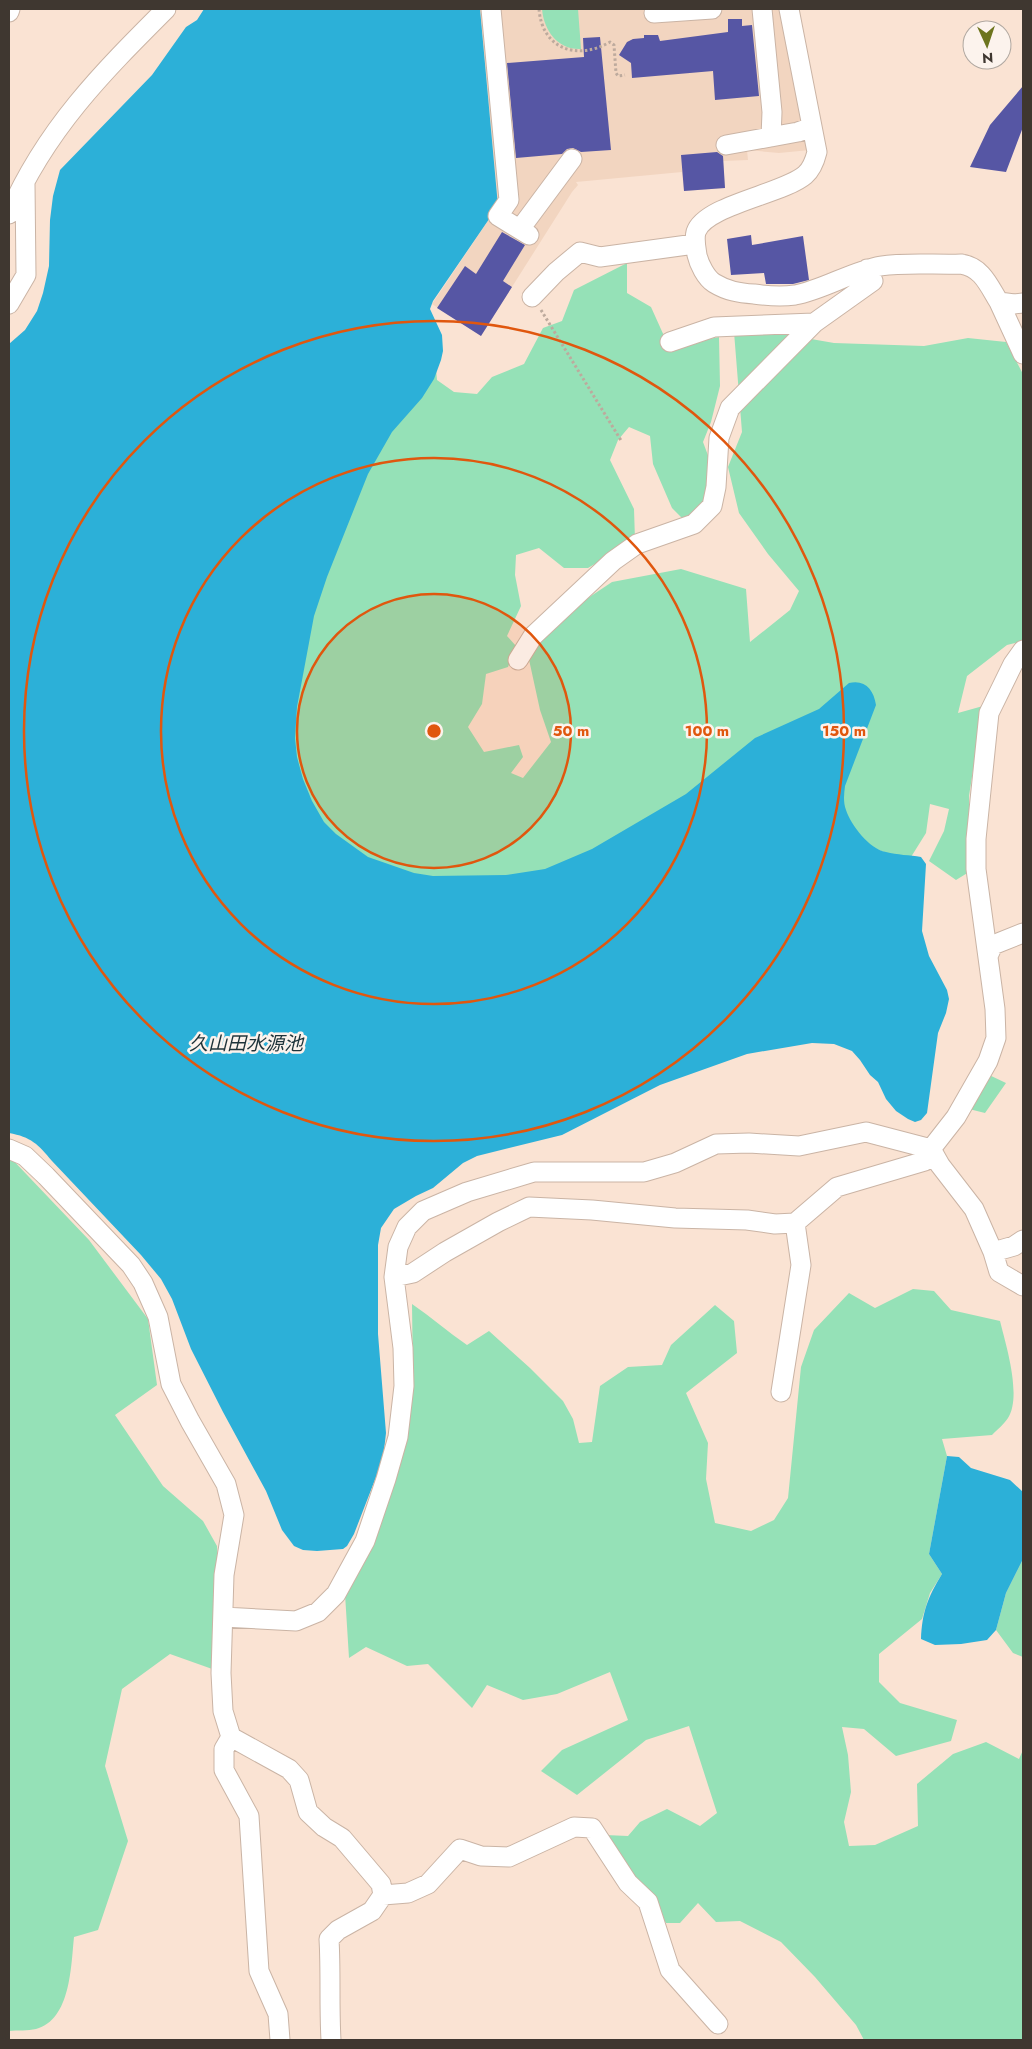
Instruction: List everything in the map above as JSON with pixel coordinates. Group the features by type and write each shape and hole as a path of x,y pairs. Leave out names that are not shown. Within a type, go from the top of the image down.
{"street":[{"path":"9,214 25,181 51,136 74,106 111,64 166,9"},
{"path":"491,9 509,200 498,216 525,232 572,159"},
{"path":"654,13 712,9"},
{"path":"762,9 772,112 771,137"},
{"path":"789,9 817,152 814,163 805,175 788,184 718,212 705,220 695,233 699,263 712,282 734,292 777,297 797,295 883,265 970,265 983,275 999,302 1023,354"},
{"path":"726,145 798,132 812,127"},
{"path":"9,304 26,275 25,181"},
{"path":"532,297 556,272 580,252 600,257 695,244"},
{"path":"518,660 533,636 613,561 637,544 694,524 712,506 716,487 719,438 730,408 814,324 873,281 867,269"},
{"path":"999,302 1023,303"},
{"path":"670,342 714,327 814,324"},
{"path":"394,1277 413,1273 445,1252 529,1207 592,1210 675,1218 747,1220 775,1224 795,1223 838,1188 925,1161 956,1117 988,1061 996,1038 988,956 976,869 976,839 989,713 1013,664 1023,650"},
{"path":"988,956 993,945 1023,933"},
{"path":"223,1617 296,1621 318,1612 336,1594 364,1541 386,1479 398,1437 404,1386 403,1348 394,1277 398,1247 407,1227 423,1211 467,1192 534,1172 644,1172 675,1163 716,1144 749,1143 798,1146 866,1132 932,1149 940,1165 974,1208 993,1252 999,1272 1023,1286"},
{"path":"9,1149 25,1156 46,1176 131,1266 143,1283 158,1317 171,1384 226,1484 234,1515 224,1575 221,1673 223,1711 231,1736 289,1769 299,1780 308,1812 324,1827 342,1838 381,1884 383,1895 372,1911 338,1930 329,1939 331,1973 328,2003 331,2040"},
{"path":"780,1392 800,1265 795,1223"},
{"path":"993,1252 1014,1246 1023,1240"},
{"path":"231,1736 224,1749 224,1770 249,1816 259,1971 278,2014 280,2040"},
{"path":"383,1895 408,1894 428,1884 460,1849 481,1856 509,1857 574,1827 592,1828 628,1883 648,1902 670,1970 718,2024"}],"path":[{"path":"539,9 541,24 548,35 565,49 581,52 602,47 610,42 614,45 616,73 618,76 625,75"},
{"path":"532,297 622,442"}],"shaded area":[{"path":"480,9 781,9 800,116 810,150 779,153 747,150 748,160 723,161 725,188 684,191 682,172 576,182 578,185 481,336 432,304 498,206"}],"green space":[{"path":"542,9 578,9 581,49 565,46 554,38 546,25"},
{"path":"627,263 627,293 651,307 669,347 719,337 720,386 711,422 703,442 719,485 705,514 683,519 672,508 653,464 650,436 629,427 618,440 610,460 634,509 635,540 588,568 564,568 539,548 516,555 515,575 521,606 507,636 516,646 508,667 486,674 482,704 468,727 484,752 519,745 523,757 511,773 523,778 551,742 540,710 528,655 573,608 612,582 681,569 746,589 750,642 790,610 799,591 768,554 739,513 728,467 742,432 734,332 771,332 834,343 924,346 968,338 1006,342 1023,374 1023,641 1007,645 967,676 958,713 983,706 969,796 969,872 956,880 929,861 944,831 949,809 930,804 926,833 911,857 919,866 729,790 501,895 398,876 295,818 294,594 434,346 437,380 454,392 477,394 492,377 524,364 543,328 562,321 574,290"},
{"path":"987,1074 1006,1083 985,1113 965,1108"},
{"path":"9,1156 89,1240 148,1319 157,1385 115,1415 163,1486 203,1521 217,1546 219,1582 215,1670 170,1654 122,1689 105,1766 128,1841 98,1930 74,1937 67,1990 63,2003 56,2015 48,2024 36,2029 9,2031"},
{"path":"913,1289 934,1291 951,1310 1000,1321 1009,1356 1014,1397 1008,1418 992,1435 942,1439 947,1456 929,1554 942,1574 930,1593 922,1619 879,1654 879,1682 900,1703 957,1720 951,1741 896,1756 864,1729 842,1727 848,1755 851,1792 844,1822 849,1846 875,1845 918,1826 917,1784 953,1754 986,1742 1019,1759 1023,1750 1023,2040 864,2040 856,2025 815,1977 781,1942 740,1921 716,1922 698,1903 680,1923 666,1923 605,1835 628,1836 640,1822 667,1809 700,1826 717,1813 689,1726 646,1740 577,1795 541,1771 562,1750 628,1720 610,1672 557,1694 523,1700 487,1685 472,1708 428,1664 407,1666 366,1647 349,1658 345,1594 413,1380 412,1304 467,1345 489,1331 563,1401 573,1419 579,1443 592,1442 600,1386 628,1367 662,1365 671,1345 715,1305 734,1321 737,1353 686,1393 708,1443 706,1479 715,1523 751,1531 774,1520 788,1498 801,1367 814,1330 849,1293 875,1308"},
{"path":"1023,1559 1023,1657 1013,1653 996,1630 1006,1593"}],"water":[{"name":"久山田水源池","path":"204,9 480,9 498,206 433,301 430,309 442,335 443,351 434,379 422,398 392,432 368,474 327,577 314,616 297,707 295,738 297,757 303,779 312,801 324,822 336,834 368,857 414,873 433,876 506,875 545,869 592,849 686,794 755,738 819,709 849,683 864,684 871,690 876,705 845,786 845,807 856,829 873,846 890,853 921,857 926,864 922,931 929,956 947,990 949,999 938,1033 927,1113 921,1120 915,1122 896,1111 886,1099 878,1082 870,1075 852,1051 834,1044 812,1043 747,1054 660,1085 562,1135 477,1156 463,1163 433,1188 394,1209 381,1228 378,1245 378,1334 386,1433 383,1459 354,1534 343,1549 317,1551 303,1550 294,1546 282,1530 266,1491 191,1349 172,1299 161,1279 141,1255 38,1146 29,1139 9,1133 9,344 25,330 37,311 43,293 49,266 50,220 53,196 60,170 152,75 186,27 197,20"},
{"path":"947,1456 959,1457 971,1468 1010,1480 1023,1492 1023,1559 1006,1593 996,1630 987,1640 935,1645 921,1639 927,1605 942,1574 929,1554"}],"building":[{"path":"728,19 742,19 742,26 752,25 759,96 715,100 713,71 632,78 631,63 619,55 627,42 633,39 644,38 644,35 658,35 660,41 728,32"},
{"path":"600,37 611,150 581,152 573,148 567,149 562,154 516,158 507,63 584,57 583,38"},
{"path":"1023,86 1023,127 1006,172 970,167 990,125"},
{"path":"717,152 723,156 725,188 684,191 681,155"},
{"path":"502,232 525,245 503,281 512,287 481,336 437,308 465,266 476,274"},
{"path":"751,235 752,245 803,236 809,280 793,284 766,284 764,273 731,275 727,239"}]}
